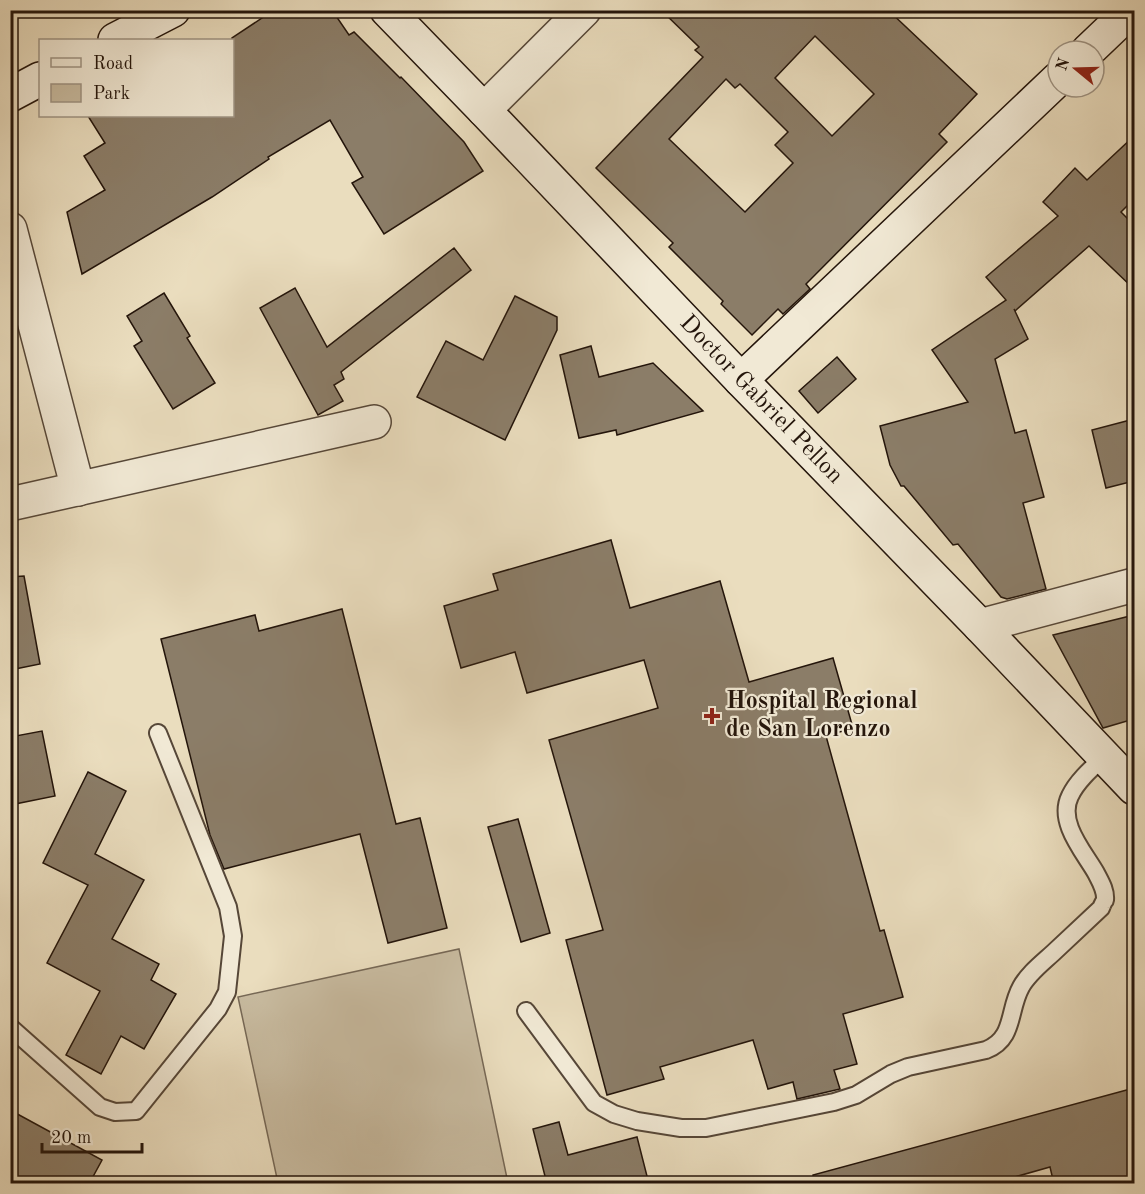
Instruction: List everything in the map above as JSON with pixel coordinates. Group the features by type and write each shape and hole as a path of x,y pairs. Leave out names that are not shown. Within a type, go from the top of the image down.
{"street":[{"path":"117,39 173,10"},
{"name":"Doctor Gabriel Pellon","path":"387,10 1134,788"},
{"path":"484,110 584,10"},
{"path":"1101,39 1131,10"},
{"path":"10,95 39,80"},
{"path":"741,380 1046,91"},
{"path":"10,229 78,489"},
{"path":"10,504 374,422"},
{"path":"980,626 1134,585"}],"lane":[{"path":"10,1027 100,1107 116,1112 136,1112 218,1009 227,992 233,936 228,907 158,733"},
{"path":"526,1011 594,1103 614,1114 637,1121 681,1128 706,1128 834,1102 856,1095 891,1074 908,1067 996,1046 1011,1019 1015,1000 1021,987 1032,973 1101,908 1105,900 1104,888 1075,838 1068,823 1066,810 1069,796 1074,789 1104,757"}],"green space":[{"path":"459,949 508,1183 278,1183 238,997"}],"building":[{"path":"274,10 332,10 349,35 354,32 464,142 483,171 384,234 352,183 363,177 330,120 268,157 269,159 212,197 82,274 67,212 105,190 84,156 105,143 89,117 234,117 234,39 232,38"},
{"path":"661,10 888,10 977,94 939,134 947,142 806,284 810,289 783,314 778,309 752,335 721,304 723,301 669,247 673,243 596,168 703,57 695,50 699,47","holes":["815,36 874,94 832,136 775,78","726,79 735,88 740,84 788,132 775,145 793,163 745,212 669,139"]},
{"path":"1134,136 1134,199 1121,212 1134,225 1134,289 1089,246 1015,311 1014,309 1028,339 995,359 1015,433 1026,430 1044,497 1023,503 1046,589 1007,599 1001,597 958,544 953,545 904,486 901,486 890,465 880,426 968,402 932,350 1006,300 986,277 1058,216 1043,202 1075,168 1087,180"},
{"path":"454,248 471,270 341,372 344,379 334,385 343,401 318,415 260,308 295,288 327,347"},
{"path":"164,293 190,336 187,338 215,383 173,409 134,346 142,341 127,316"},
{"path":"515,296 557,317 557,330 505,440 417,397 446,341 483,360"},
{"path":"591,346 599,377 653,363 703,411 617,435 616,430 579,438 560,355"},
{"path":"837,357 856,379 818,413 799,391"},
{"path":"1134,419 1134,481 1106,488 1092,430"},
{"path":"611,540 630,608 720,581 749,682 833,658 853,728 826,736 880,931 884,930 903,997 843,1014 857,1064 834,1070 840,1089 797,1099 793,1082 768,1089 753,1040 660,1067 664,1079 607,1095 566,940 603,930 549,740 658,708 644,660 527,693 515,652 461,668 444,606 498,590 493,574"},
{"path":"24,576 40,664 10,670 10,577"},
{"path":"342,609 396,824 420,818 447,928 388,943 360,834 224,869 210,835 161,639 255,615 259,631"},
{"path":"1134,615 1134,719 1103,728 1053,635"},
{"path":"42,731 55,796 10,805 10,737"},
{"path":"88,772 126,791 95,854 144,880 112,939 159,964 151,980 176,994 144,1049 121,1036 101,1074 66,1055 100,991 47,963 88,885 43,863"},
{"path":"518,819 550,933 521,942 488,827"},
{"path":"1134,1088 1134,1180 1121,1184 1054,1184 1050,1167 990,1184 814,1184 813,1175"},
{"path":"10,1110 102,1160 89,1184 10,1184"},
{"path":"559,1122 568,1155 637,1137 649,1184 547,1184 533,1129"}],"place":[{"name":"Hospital Regional de San Lorenzo","path":"712,716"}]}
